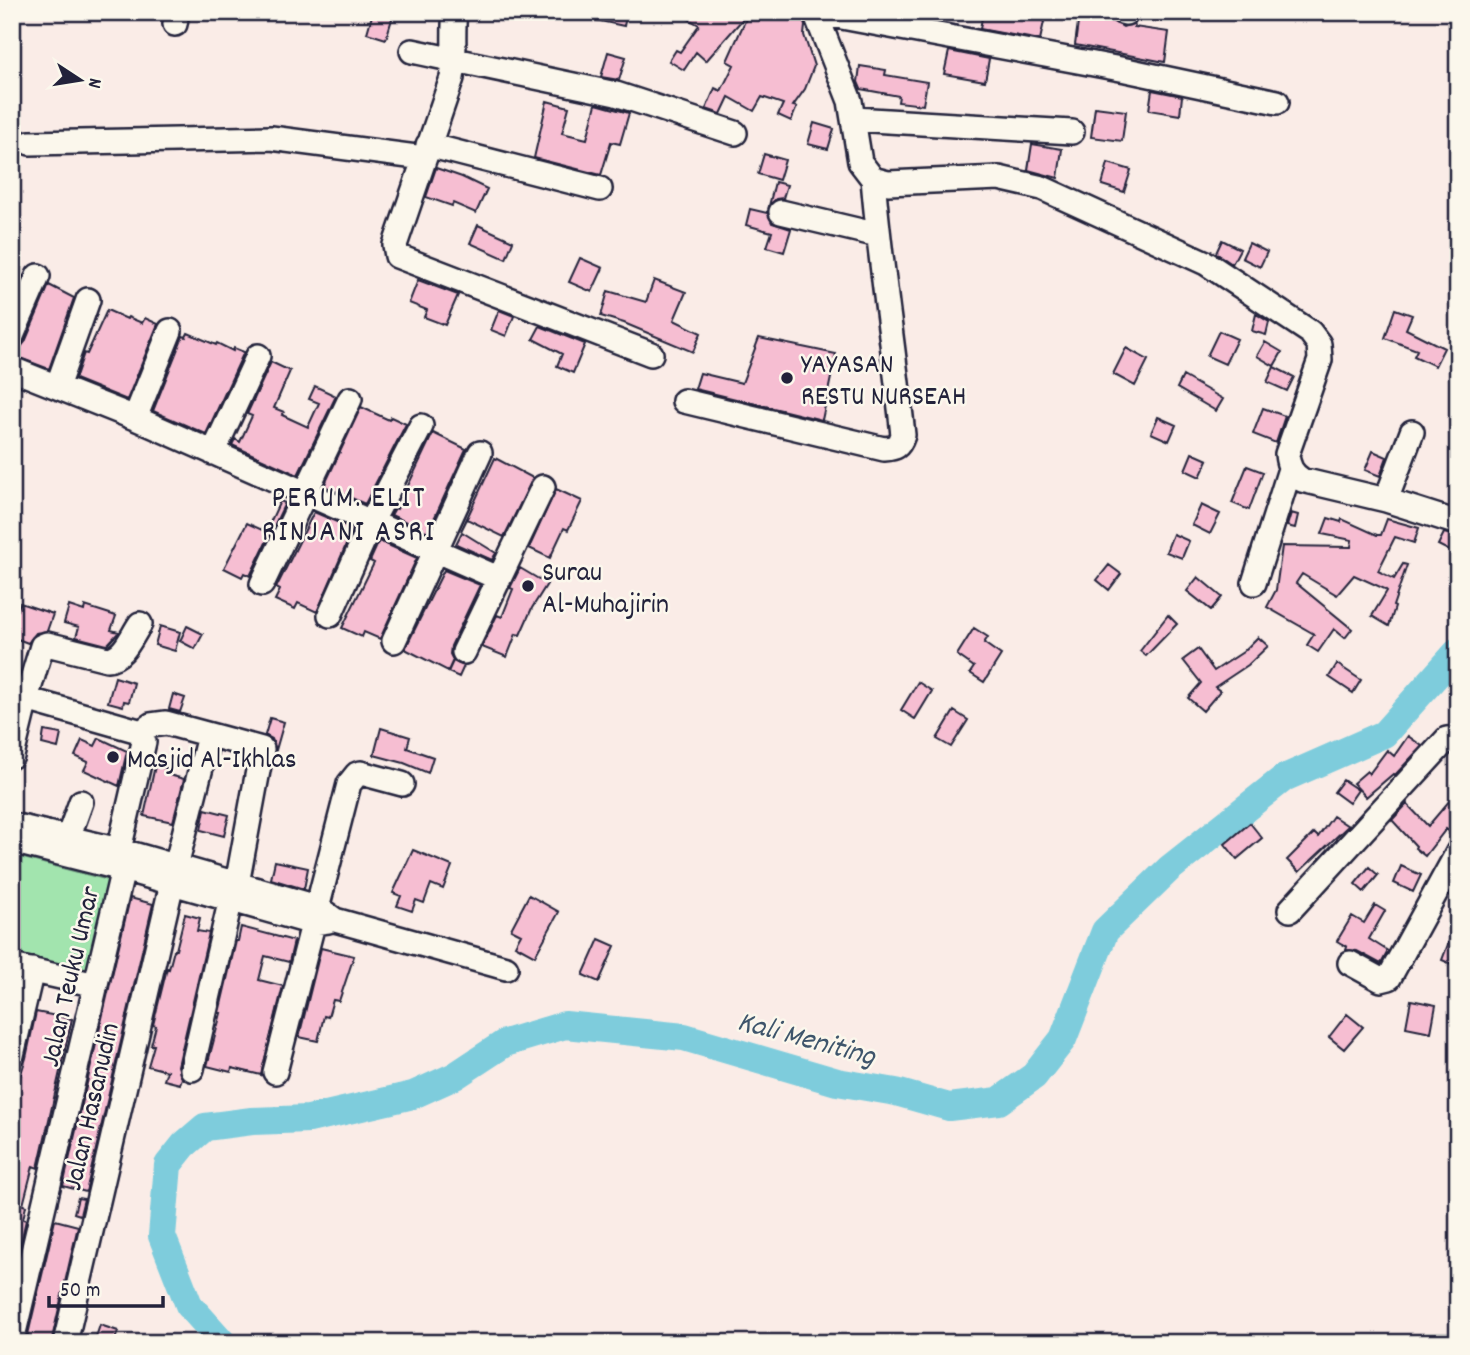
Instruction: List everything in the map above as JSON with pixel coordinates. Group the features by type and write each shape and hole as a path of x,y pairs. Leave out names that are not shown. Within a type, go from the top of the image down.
{"street":[{"path":"455,12 452,78 426,151 395,253 400,259 651,354"},
{"path":"1254,583 1290,469 1287,454 1321,354 1315,337 1206,263 1035,186 999,178 888,183 873,178 860,162 854,119 844,83 827,48 815,12 1126,70 1277,102"},
{"path":"412,51 616,94 735,134"},
{"path":"854,119 1072,132"},
{"path":"30,143 271,138 426,151 600,189"},
{"path":"684,401 884,449 895,448 900,444 903,435 873,178"},
{"path":"780,212 878,235"},
{"path":"12,336 38,276"},
{"path":"57,387 88,300"},
{"path":"135,418 170,331"},
{"path":"213,453 258,356"},
{"path":"12,369 135,418 498,578"},
{"path":"262,584 349,399"},
{"path":"330,615 372,521 421,426"},
{"path":"1386,500 1412,432"},
{"path":"394,641 480,453"},
{"path":"1290,469 1302,480 1386,500 1458,523"},
{"path":"464,652 543,487"},
{"path":"12,756 42,646 47,644 114,659 140,624"},
{"path":"26,699 140,733 158,722 258,746 263,753 192,1069"},
{"name":"Jalan Teuku Umar","path":"12,1341 22,1255 96,985 144,742 140,733"},
{"name":"Jalan Hasanudin","path":"65,1343 209,736"},
{"path":"1290,910 1447,739 1458,738"},
{"path":"275,1072 321,917 352,778 361,773 402,784"},
{"path":"68,838 81,802"},
{"path":"12,825 68,838 121,859 174,875 506,968"},
{"path":"12,841 121,859"},
{"path":"1350,963 1381,980 1389,978 1458,852"},
{"path":"12,1055 22,968 96,985"}],"green space":[{"path":"12,855 113,881 88,975 12,955"}],"building":[{"path":"373,12 394,12 386,39 367,33"},
{"path":"586,12 627,12 624,26 586,18"},
{"path":"676,12 749,12 706,61 696,52 684,70 669,61 676,50 680,52 699,25"},
{"path":"749,12 801,12 805,26 804,35 814,66 805,89 793,106 797,107 791,121 778,115 783,104 762,97 754,111 729,97 721,114 706,109 715,88 721,91 734,65 727,61"},
{"path":"983,12 1023,12 1045,17 1040,40 980,29"},
{"path":"1079,15 1111,20 1123,27 1135,23 1134,27 1169,32 1165,62 1075,45"},
{"path":"949,51 989,59 985,81 944,74"},
{"path":"608,52 626,57 619,80 601,77"},
{"path":"860,66 886,70 885,75 927,82 923,105 898,102 899,96 861,89 858,82"},
{"path":"1152,90 1182,96 1180,115 1149,110"},
{"path":"547,101 569,107 562,133 587,139 596,104 629,113 620,144 611,142 601,175 534,158"},
{"path":"1095,107 1126,111 1122,141 1091,137"},
{"path":"814,123 834,129 828,149 808,144"},
{"path":"1032,144 1062,149 1058,178 1028,170"},
{"path":"764,154 785,160 779,180 758,174"},
{"path":"1108,163 1131,170 1124,192 1102,185"},
{"path":"436,168 487,189 476,213 453,203 452,206 426,197"},
{"path":"775,182 787,185 783,198 776,199 769,206"},
{"path":"750,209 767,211 772,223 791,229 784,252 767,247 772,232 746,225"},
{"path":"478,225 513,241 506,259 470,243"},
{"path":"1222,240 1240,249 1232,264 1216,253"},
{"path":"1249,243 1267,252 1260,267 1242,258"},
{"path":"580,258 603,268 592,292 569,282"},
{"path":"12,271 23,276 12,300"},
{"path":"418,280 458,295 445,325 424,317 427,310 409,303"},
{"path":"654,280 686,292 674,320 701,333 693,352 601,316 608,291 646,302"},
{"path":"49,285 74,298 49,369 12,355 12,350 20,348 25,342"},
{"path":"1395,309 1412,315 1406,329 1444,348 1435,366 1414,356 1417,350 1385,338"},
{"path":"107,310 127,319 128,317 142,323 145,318 158,324 127,400 75,379 84,353 87,354"},
{"path":"499,310 514,316 506,336 491,330"},
{"path":"1256,314 1269,322 1266,335 1252,331"},
{"path":"540,326 585,344 573,373 557,366 562,354 533,339"},
{"path":"1219,331 1237,339 1225,364 1207,356"},
{"path":"188,333 233,351 234,348 244,352 206,434 153,411 183,336 186,337"},
{"name":"YAYASAN RESTU NURSEAH","path":"759,338 836,354 822,420 695,389 700,373 742,383"},
{"path":"1265,342 1282,352 1274,366 1257,356"},
{"path":"1126,348 1148,360 1135,386 1113,374"},
{"path":"271,362 290,371 274,408 284,412 282,415 308,427 319,403 309,399 315,386 336,396 298,475 232,445 235,439 240,442 252,416 247,414"},
{"path":"1274,367 1294,377 1287,391 1267,382"},
{"path":"1183,376 1223,399 1216,411 1177,388"},
{"path":"361,407 389,420 391,417 406,424 365,504 324,486"},
{"path":"1263,408 1285,416 1276,443 1253,434"},
{"path":"1158,417 1176,425 1169,441 1151,433"},
{"path":"433,433 466,449 428,532 391,515 395,508 397,509"},
{"path":"1373,451 1387,457 1380,476 1365,470"},
{"path":"1192,453 1208,460 1200,477 1185,470"},
{"path":"495,458 533,478 504,537 467,519 461,531"},
{"path":"1247,466 1263,472 1249,510 1232,503"},
{"path":"556,489 582,501 568,530 564,528 550,558 529,548"},
{"path":"280,501 285,503 250,576 244,573 242,577 224,568 247,523 262,530 265,523 269,525"},
{"path":"1201,505 1220,514 1210,534 1192,525"},
{"path":"314,512 353,529 317,612 298,603 295,609 275,600 280,590 276,588"},
{"path":"1291,513 1298,515 1295,528 1287,526"},
{"path":"1328,518 1341,522 1342,519 1377,535 1381,535 1387,519 1419,528 1414,543 1395,537 1378,571 1394,579 1403,564 1407,565 1389,626 1372,616 1387,591 1385,589 1354,575 1337,595 1302,574 1296,583 1352,629 1345,638 1334,629 1318,652 1307,645 1314,634 1267,607 1276,590 1282,546 1351,547 1352,540 1322,534"},
{"path":"462,532 496,553 492,560 456,544"},
{"path":"1444,533 1458,537 1458,555 1438,545"},
{"path":"1173,534 1189,541 1182,558 1166,552"},
{"path":"379,541 417,558 380,639 364,632 362,637 342,628 374,563 370,561"},
{"path":"1109,565 1121,574 1109,590 1097,580"},
{"path":"520,568 547,584 520,635 516,634 507,657 482,647 497,615 502,617 513,589 510,588"},
{"path":"444,570 480,585 451,646 450,654 453,660 448,671 405,649"},
{"path":"1198,577 1222,597 1211,610 1187,591"},
{"path":"20,603 53,614 47,631 36,633 28,643 12,637 12,626"},
{"path":"69,606 84,611 85,606 116,616 111,630 119,632 107,645 76,637 79,627 64,623"},
{"path":"1168,615 1177,624 1146,656 1140,651"},
{"path":"160,626 180,632 175,651 155,645"},
{"path":"187,626 203,634 195,649 180,641"},
{"path":"974,628 988,637 984,643 1001,655 984,682 970,673 974,667 957,655"},
{"path":"1258,637 1268,646 1248,665 1215,687 1220,691 1203,711 1188,698 1201,683 1183,660 1198,649 1214,671 1243,652"},
{"path":"453,661 464,666 459,677 448,672"},
{"path":"1337,664 1361,680 1353,693 1329,677"},
{"path":"115,677 134,683 129,702 124,701 123,706 108,702"},
{"path":"918,682 932,691 915,719 901,710"},
{"path":"173,694 185,698 180,712 169,709"},
{"path":"954,711 968,720 951,747 937,739"},
{"path":"270,718 284,722 276,750 272,739 265,735"},
{"path":"381,728 410,737 407,748 433,757 428,773 374,755"},
{"path":"44,731 61,734 58,748 42,744"},
{"path":"1408,736 1422,746 1395,775 1366,797 1353,783 1367,771 1369,774 1387,750 1394,756"},
{"path":"99,738 127,751 119,786 84,770 88,762 75,756 82,740 95,746"},
{"path":"155,766 166,768 165,774 184,779 173,822 144,816"},
{"path":"1343,780 1358,790 1349,803 1334,792"},
{"path":"1450,800 1458,806 1458,838 1446,829 1425,856 1392,820 1407,804 1428,826"},
{"path":"205,809 229,815 224,836 201,830"},
{"path":"1333,816 1348,826 1299,872 1287,860 1314,833 1318,837"},
{"path":"1250,823 1262,838 1237,859 1225,844"},
{"path":"413,850 452,866 443,889 431,884 424,903 416,900 412,911 397,906 401,896 393,893"},
{"path":"275,861 308,868 304,889 271,879"},
{"path":"1401,866 1421,875 1413,892 1394,883"},
{"path":"1369,867 1378,875 1364,892 1355,884"},
{"path":"529,895 559,912 535,956 515,945 521,934 511,929"},
{"path":"130,898 153,904 86,1192 63,1186"},
{"path":"1375,905 1385,911 1369,939 1388,951 1381,964 1357,951 1346,950 1347,947 1337,941 1352,916 1364,923"},
{"path":"185,914 200,918 197,931 209,933 178,1066 182,1078 180,1084 164,1080 167,1071 148,1066 154,1045 151,1045 156,1026 153,1025 167,968 169,969 176,950"},
{"path":"1458,921 1458,967 1442,960"},
{"path":"241,927 294,941 289,962 265,956 259,980 283,986 261,1075 232,1068 231,1072 207,1066"},
{"path":"599,939 615,946 599,982 583,975"},
{"path":"321,948 354,956 339,1001 333,1000 328,1017 324,1016 318,1041 299,1037"},
{"path":"1411,1000 1436,1005 1431,1032 1406,1027"},
{"path":"36,1012 72,1019 38,1168 33,1166 23,1205 26,1206 23,1219 26,1220 18,1254 12,1252 12,1092 15,1092 26,1058"},
{"path":"1347,1014 1363,1027 1344,1049 1329,1037"},
{"path":"78,1198 84,1199 80,1215 74,1213"},
{"path":"55,1220 78,1226 51,1343 26,1343"},
{"path":"100,1325 118,1331 114,1343 94,1343"}],"waterway":[{"name":"Kali Meniting","path":"223,1343 189,1305 162,1236 168,1165 184,1145 205,1127 252,1121 309,1119 413,1095 455,1076 505,1043 565,1025 684,1037 837,1082 896,1092 949,1107 999,1101 1034,1076 1063,1039 1105,931 1169,869 1284,778 1384,734 1458,651"}],"place":[{"name":"YAYASAN RESTU NURSEAH","path":"787,378"},
{"name":"Surau Al-Muhajirin","path":"528,586"},
{"name":"Masjid Al-Ikhlas","path":"113,757"}],"district":[{"name":"PERUM. ELIT RINJANI ASRI","path":"349,513"}]}
